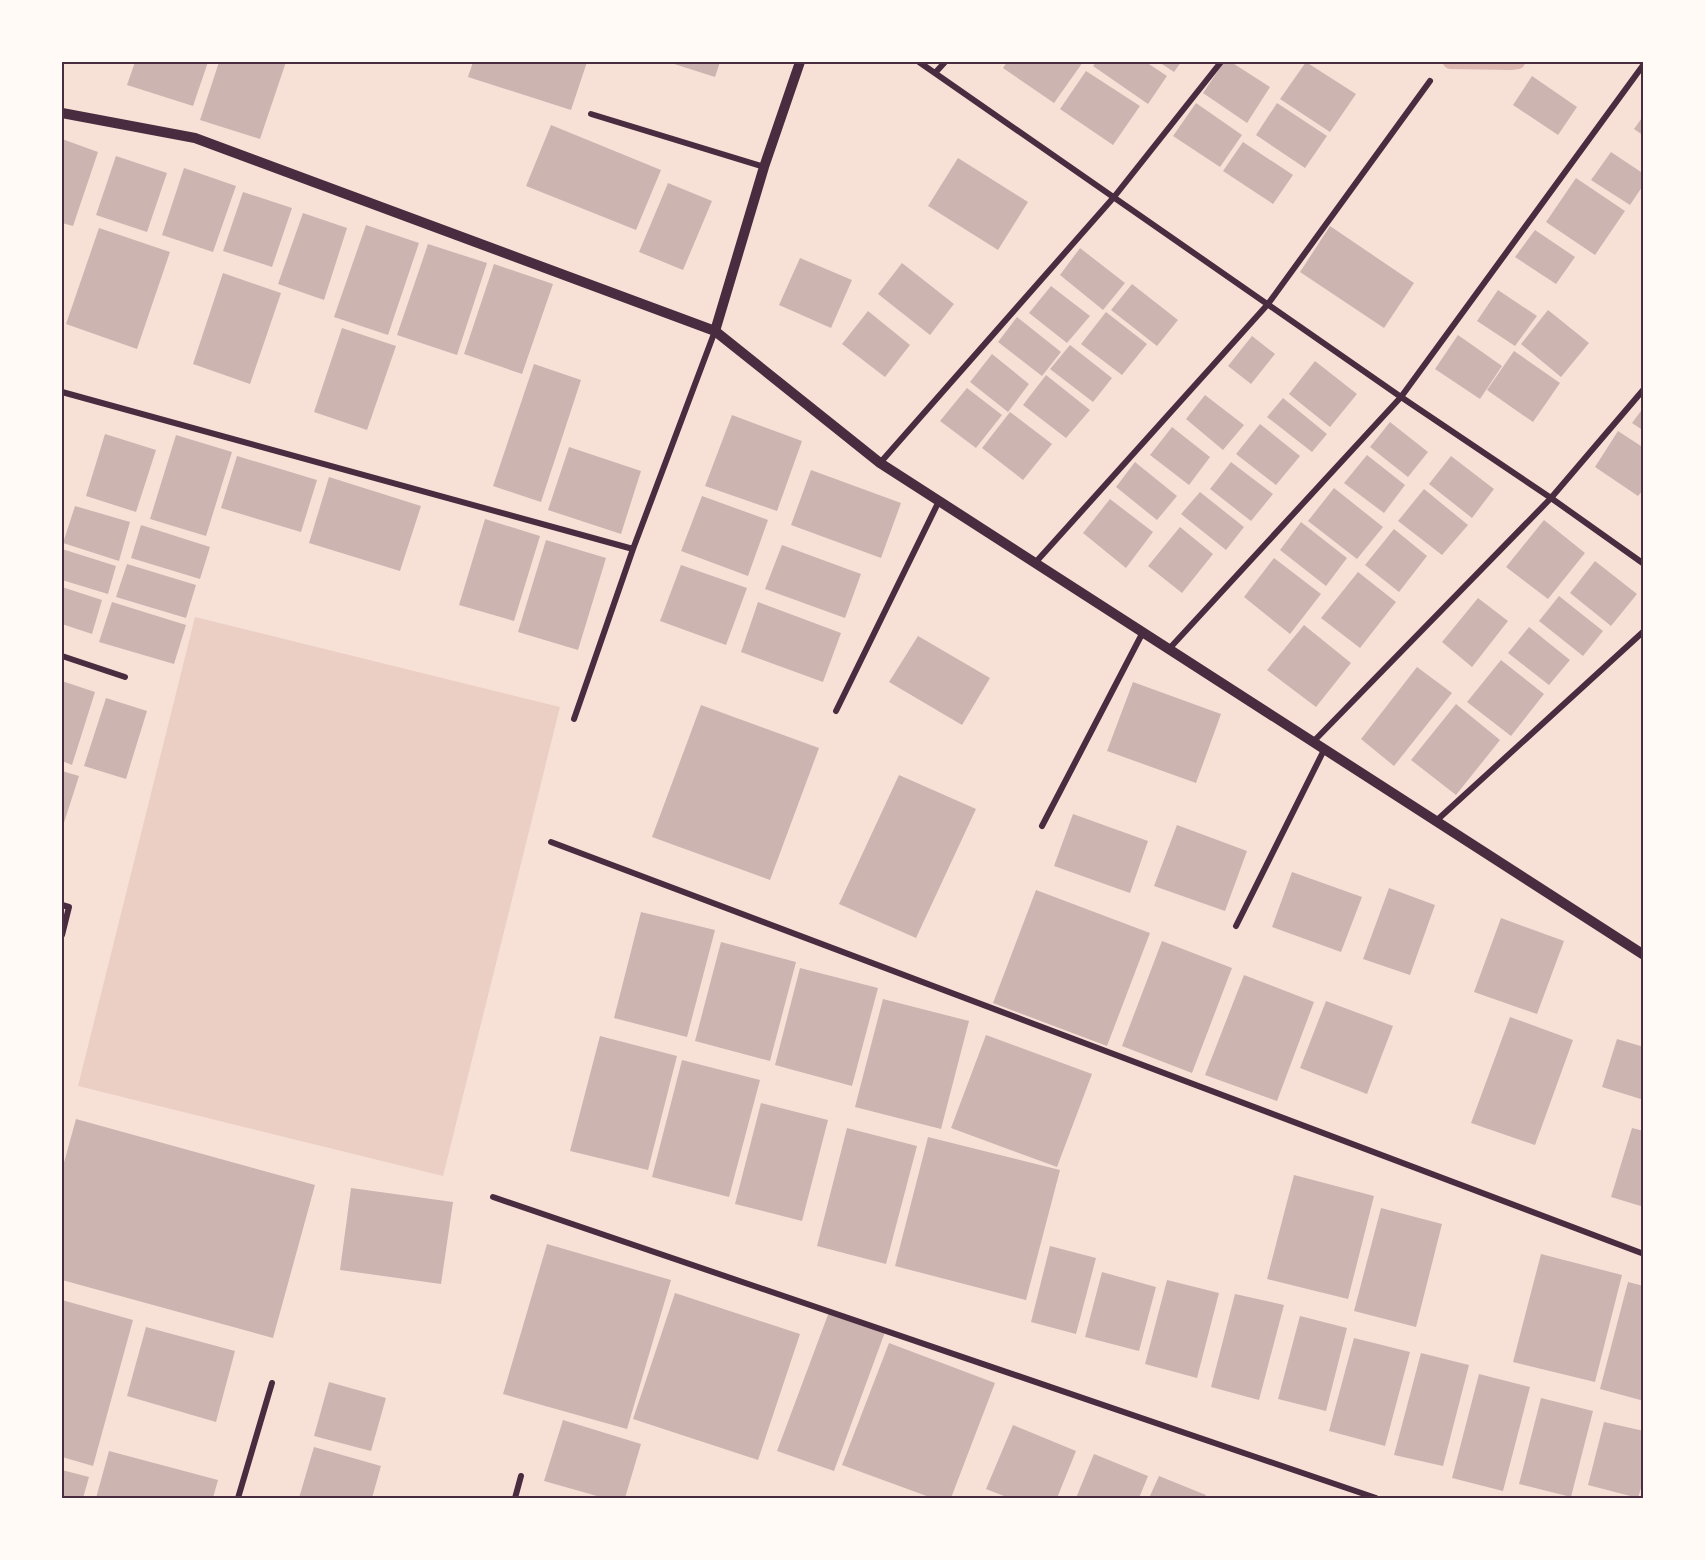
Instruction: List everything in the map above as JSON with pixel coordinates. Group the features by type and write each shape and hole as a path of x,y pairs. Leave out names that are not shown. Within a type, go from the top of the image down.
{"street":[{"path":"574,719 633,549 715,331 764,167 800,62"},
{"path":"919,62 1644,564"},
{"path":"935,73 945,62"},
{"path":"880,463 1114,197 1221,62"},
{"path":"1169,649 1401,397 1644,64"},
{"path":"1035,563 1268,304 1430,81"},
{"path":"62,113 195,138 715,331 880,463 1644,955"},
{"path":"591,114 764,167"},
{"path":"1313,742 1551,498 1644,389"},
{"path":"62,392 633,549"},
{"path":"836,711 939,501"},
{"path":"1436,821 1644,631"},
{"path":"1042,826 1143,632"},
{"path":"62,656 125,677"},
{"path":"1236,926 1324,750"},
{"path":"551,842 1644,1254"},
{"path":"62,905 69,907 62,934"},
{"path":"493,1197 1376,1498"},
{"path":"238,1498 272,1383"},
{"path":"515,1498 521,1476"}],"shaded area":[{"path":"195,617 560,707 443,1176 78,1086"}],"building":[{"path":"135,62 208,62 193,106 127,85"},
{"path":"219,62 286,62 260,139 200,120"},
{"path":"473,62 587,62 571,110 468,77"},
{"path":"668,62 720,62 715,77"},
{"path":"1007,62 1083,62 1054,103 1003,68"},
{"path":"1096,62 1146,62 1167,76 1148,104 1093,66"},
{"path":"1159,62 1181,62 1174,72"},
{"path":"1224,62 1231,62 1270,87 1247,123 1203,93"},
{"path":"1306,62 1356,94 1330,132 1280,99"},
{"path":"1086,71 1140,106 1113,145 1060,109"},
{"path":"1532,76 1577,107 1558,135 1513,105"},
{"path":"1196,103 1242,135 1220,167 1173,136"},
{"path":"1277,103 1327,136 1305,168 1256,135"},
{"path":"1644,115 1644,136 1634,129"},
{"path":"551,125 661,170 636,230 526,186"},
{"path":"62,139 98,152 73,226 62,223"},
{"path":"1243,142 1293,175 1273,204 1223,171"},
{"path":"1611,152 1644,174 1644,184 1630,205 1591,180"},
{"path":"116,156 167,173 147,232 96,215"},
{"path":"958,158 1028,202 998,250 928,206"},
{"path":"184,168 236,186 213,252 162,235"},
{"path":"1576,178 1625,211 1595,255 1546,222"},
{"path":"668,183 712,201 683,270 639,252"},
{"path":"243,192 292,208 272,267 223,251"},
{"path":"303,213 347,228 324,300 278,284"},
{"path":"366,225 419,243 388,335 334,317"},
{"path":"1330,226 1414,283 1384,328 1300,272"},
{"path":"99,228 170,252 137,349 66,324"},
{"path":"1535,230 1575,257 1556,284 1515,257"},
{"path":"428,244 487,263 457,355 397,335"},
{"path":"1080,248 1125,283 1103,310 1060,275"},
{"path":"800,258 852,280 831,328 779,305"},
{"path":"902,263 954,304 930,335 878,294"},
{"path":"494,264 553,284 522,374 464,354"},
{"path":"223,273 281,293 250,384 193,364"},
{"path":"1132,284 1178,320 1157,346 1111,310"},
{"path":"1051,286 1090,316 1067,343 1029,313"},
{"path":"1498,290 1537,316 1515,346 1477,321"},
{"path":"1548,310 1589,343 1561,377 1521,344"},
{"path":"868,311 910,345 885,377 842,344"},
{"path":"1106,312 1147,344 1122,375 1081,344"},
{"path":"1017,317 1061,352 1042,376 998,342"},
{"path":"342,328 396,346 367,430 314,412"},
{"path":"1458,335 1502,366 1480,399 1435,369"},
{"path":"1252,336 1275,354 1251,384 1228,366"},
{"path":"1070,345 1112,378 1093,402 1050,369"},
{"path":"1514,351 1560,383 1533,422 1487,390"},
{"path":"992,354 1029,384 1008,412 970,382"},
{"path":"1315,361 1357,394 1330,427 1289,394"},
{"path":"534,364 581,380 541,502 493,486"},
{"path":"1046,375 1090,410 1066,438 1023,405"},
{"path":"967,388 1002,415 976,448 940,421"},
{"path":"1205,395 1244,425 1223,450 1186,419"},
{"path":"1283,398 1327,434 1312,452 1267,417"},
{"path":"1644,407 1644,431 1632,423"},
{"path":"1010,412 1052,444 1023,480 982,448"},
{"path":"732,415 802,441 777,511 705,486"},
{"path":"1390,422 1428,452 1408,477 1370,447"},
{"path":"1260,424 1300,456 1276,485 1236,454"},
{"path":"1172,427 1210,457 1189,485 1150,455"},
{"path":"1618,431 1644,448 1644,489 1638,496 1595,467"},
{"path":"105,434 156,450 136,512 86,496"},
{"path":"176,435 232,452 206,536 150,519"},
{"path":"569,447 641,471 621,534 548,510"},
{"path":"1367,455 1405,485 1384,513 1344,483"},
{"path":"237,456 317,480 301,532 221,508"},
{"path":"1451,456 1494,489 1472,518 1429,484"},
{"path":"1135,462 1177,496 1157,520 1116,487"},
{"path":"1231,462 1273,494 1251,521 1210,489"},
{"path":"811,470 901,503 881,558 791,525"},
{"path":"329,477 421,506 400,571 309,543"},
{"path":"1334,488 1383,527 1357,559 1308,521"},
{"path":"1424,489 1468,525 1442,555 1398,521"},
{"path":"1200,492 1244,527 1226,550 1181,514"},
{"path":"702,496 768,520 748,576 681,551"},
{"path":"1110,499 1153,532 1126,568 1083,533"},
{"path":"75,506 130,522 119,561 63,543"},
{"path":"485,519 540,536 514,621 459,605"},
{"path":"1544,520 1585,553 1548,599 1506,567"},
{"path":"1301,522 1347,558 1326,586 1280,550"},
{"path":"141,525 210,547 200,579 131,558"},
{"path":"1180,527 1213,554 1182,593 1148,566"},
{"path":"1394,529 1427,556 1399,592 1365,565"},
{"path":"546,540 606,558 578,650 518,632"},
{"path":"782,545 861,574 845,618 765,589"},
{"path":"62,549 116,566 108,594 62,580"},
{"path":"1274,558 1321,594 1290,634 1244,597"},
{"path":"1595,561 1637,594 1611,626 1570,593"},
{"path":"127,564 196,585 186,618 116,597"},
{"path":"681,565 747,588 726,645 660,621"},
{"path":"1358,572 1396,602 1360,648 1321,618"},
{"path":"62,587 102,600 92,634 62,624"},
{"path":"1559,596 1603,631 1583,656 1539,621"},
{"path":"1478,598 1508,621 1472,667 1442,642"},
{"path":"112,602 186,625 174,664 99,642"},
{"path":"758,602 841,633 823,682 741,652"},
{"path":"1304,625 1351,663 1316,707 1267,670"},
{"path":"1529,627 1570,660 1549,685 1508,653"},
{"path":"918,636 990,678 962,725 889,682"},
{"path":"1501,660 1544,694 1511,736 1467,702"},
{"path":"1417,667 1452,693 1394,766 1361,739"},
{"path":"62,681 95,692 72,765 62,761"},
{"path":"1133,682 1221,714 1196,783 1107,751"},
{"path":"106,698 147,711 126,779 84,766"},
{"path":"1456,704 1500,740 1456,795 1411,760"},
{"path":"701,705 819,748 770,880 652,837"},
{"path":"62,771 79,776 62,829"},
{"path":"899,775 976,809 916,938 839,904"},
{"path":"1073,814 1148,841 1130,893 1054,866"},
{"path":"1177,825 1247,851 1225,911 1154,886"},
{"path":"1292,872 1362,897 1341,952 1272,927"},
{"path":"1389,888 1435,905 1410,975 1363,959"},
{"path":"1036,890 1150,933 1107,1046 993,1003"},
{"path":"641,912 715,930 687,1037 614,1018"},
{"path":"1501,918 1564,941 1537,1014 1474,992"},
{"path":"1162,941 1232,968 1192,1073 1122,1046"},
{"path":"721,942 796,962 770,1061 695,1041"},
{"path":"800,968 878,988 852,1086 775,1065"},
{"path":"1244,975 1314,1002 1277,1101 1205,1075"},
{"path":"883,999 969,1021 941,1129 855,1107"},
{"path":"1326,1001 1393,1026 1367,1094 1300,1068"},
{"path":"1510,1017 1573,1040 1535,1145 1471,1123"},
{"path":"986,1035 1092,1074 1057,1167 951,1128"},
{"path":"600,1036 677,1056 648,1170 570,1151"},
{"path":"1617,1039 1644,1047 1644,1100 1602,1087"},
{"path":"682,1060 760,1080 729,1197 652,1177"},
{"path":"761,1103 828,1120 802,1221 735,1204"},
{"path":"76,1119 315,1185 273,1338 62,1280 62,1170"},
{"path":"847,1128 917,1146 886,1264 817,1246"},
{"path":"1632,1128 1644,1131 1644,1207 1611,1197"},
{"path":"928,1137 1060,1170 1026,1300 895,1266"},
{"path":"1294,1175 1374,1196 1348,1299 1267,1279"},
{"path":"351,1188 453,1202 441,1284 340,1270"},
{"path":"1381,1208 1442,1224 1416,1327 1354,1311"},
{"path":"547,1244 671,1280 627,1429 503,1394"},
{"path":"1050,1246 1096,1258 1076,1334 1031,1322"},
{"path":"1541,1254 1622,1275 1595,1382 1513,1362"},
{"path":"1102,1272 1156,1287 1139,1351 1085,1337"},
{"path":"1167,1280 1219,1293 1197,1378 1145,1364"},
{"path":"1628,1282 1644,1286 1644,1401 1600,1389"},
{"path":"675,1293 800,1334 758,1460 633,1419"},
{"path":"1235,1294 1284,1305 1259,1400 1211,1387"},
{"path":"62,1300 133,1320 93,1466 62,1457"},
{"path":"829,1312 885,1332 834,1471 777,1451"},
{"path":"1300,1316 1347,1328 1326,1411 1278,1399"},
{"path":"146,1327 235,1351 216,1422 127,1396"},
{"path":"1354,1338 1410,1352 1385,1446 1329,1431"},
{"path":"889,1343 995,1383 951,1498 932,1498 842,1465"},
{"path":"1421,1353 1469,1365 1443,1466 1394,1455"},
{"path":"1479,1374 1530,1387 1503,1491 1452,1478"},
{"path":"329,1382 386,1398 371,1451 314,1436"},
{"path":"1541,1398 1593,1411 1571,1497 1519,1484"},
{"path":"563,1420 641,1444 625,1498 604,1498 544,1481"},
{"path":"1604,1422 1644,1431 1644,1478 1638,1498 1588,1485"},
{"path":"1013,1425 1076,1451 1057,1498 1009,1498 986,1489"},
{"path":"314,1447 381,1466 372,1498 299,1498"},
{"path":"109,1451 218,1480 213,1498 96,1498"},
{"path":"1094,1454 1148,1476 1139,1498 1076,1498"},
{"path":"62,1470 89,1477 83,1498 62,1498"},
{"path":"1159,1476 1206,1495 1204,1498 1149,1498"}],"waterway":[{"path":"1450,62 1518,62"}]}
